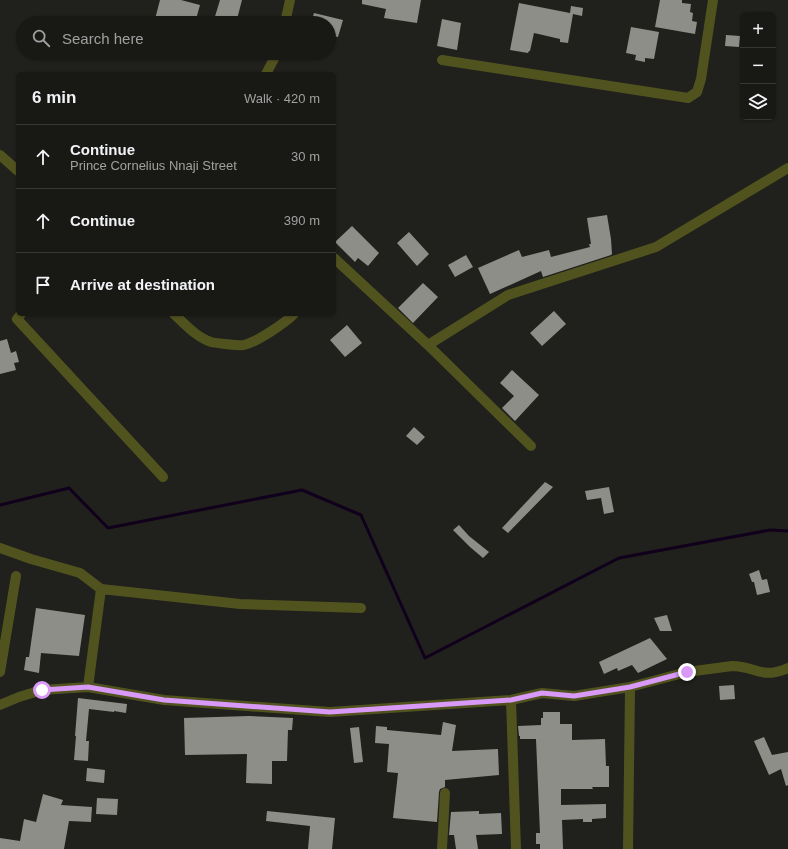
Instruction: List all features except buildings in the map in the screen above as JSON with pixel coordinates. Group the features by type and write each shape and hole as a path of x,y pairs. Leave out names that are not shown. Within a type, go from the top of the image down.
{"street":[{"path":"287,16 290,0"},
{"path":"442,60 688,98 697,92 701,79 713,0"},
{"path":"267,72 273,60"},
{"path":"0,155 16,170"},
{"path":"428,345 508,295 656,247 788,168"},
{"path":"336,265 428,345 531,446"},
{"path":"19,316 17,319 163,477"},
{"path":"176,316 193,332 211,342 244,345 267,334 292,316"},
{"path":"0,548 30,559 80,573 101,589 240,604 361,608"},
{"path":"0,672 16,576"},
{"path":"88,687 101,589"},
{"path":"0,705 42,690 88,687 164,700 330,712 511,700 542,693 574,696 630,687 687,672 702,670 738,666 764,674 771,674 788,668"},
{"path":"628,849 630,687"},
{"path":"511,700 516,849"},
{"path":"442,849 446,793"}],"waterway":[{"path":"0,505 69,488 108,528 302,490 361,515 425,658 619,558 770,530 788,531"}],"route":[{"path":"42,690 88,687 164,700 330,712 511,700 542,693 574,696 630,687 687,672"}]}
